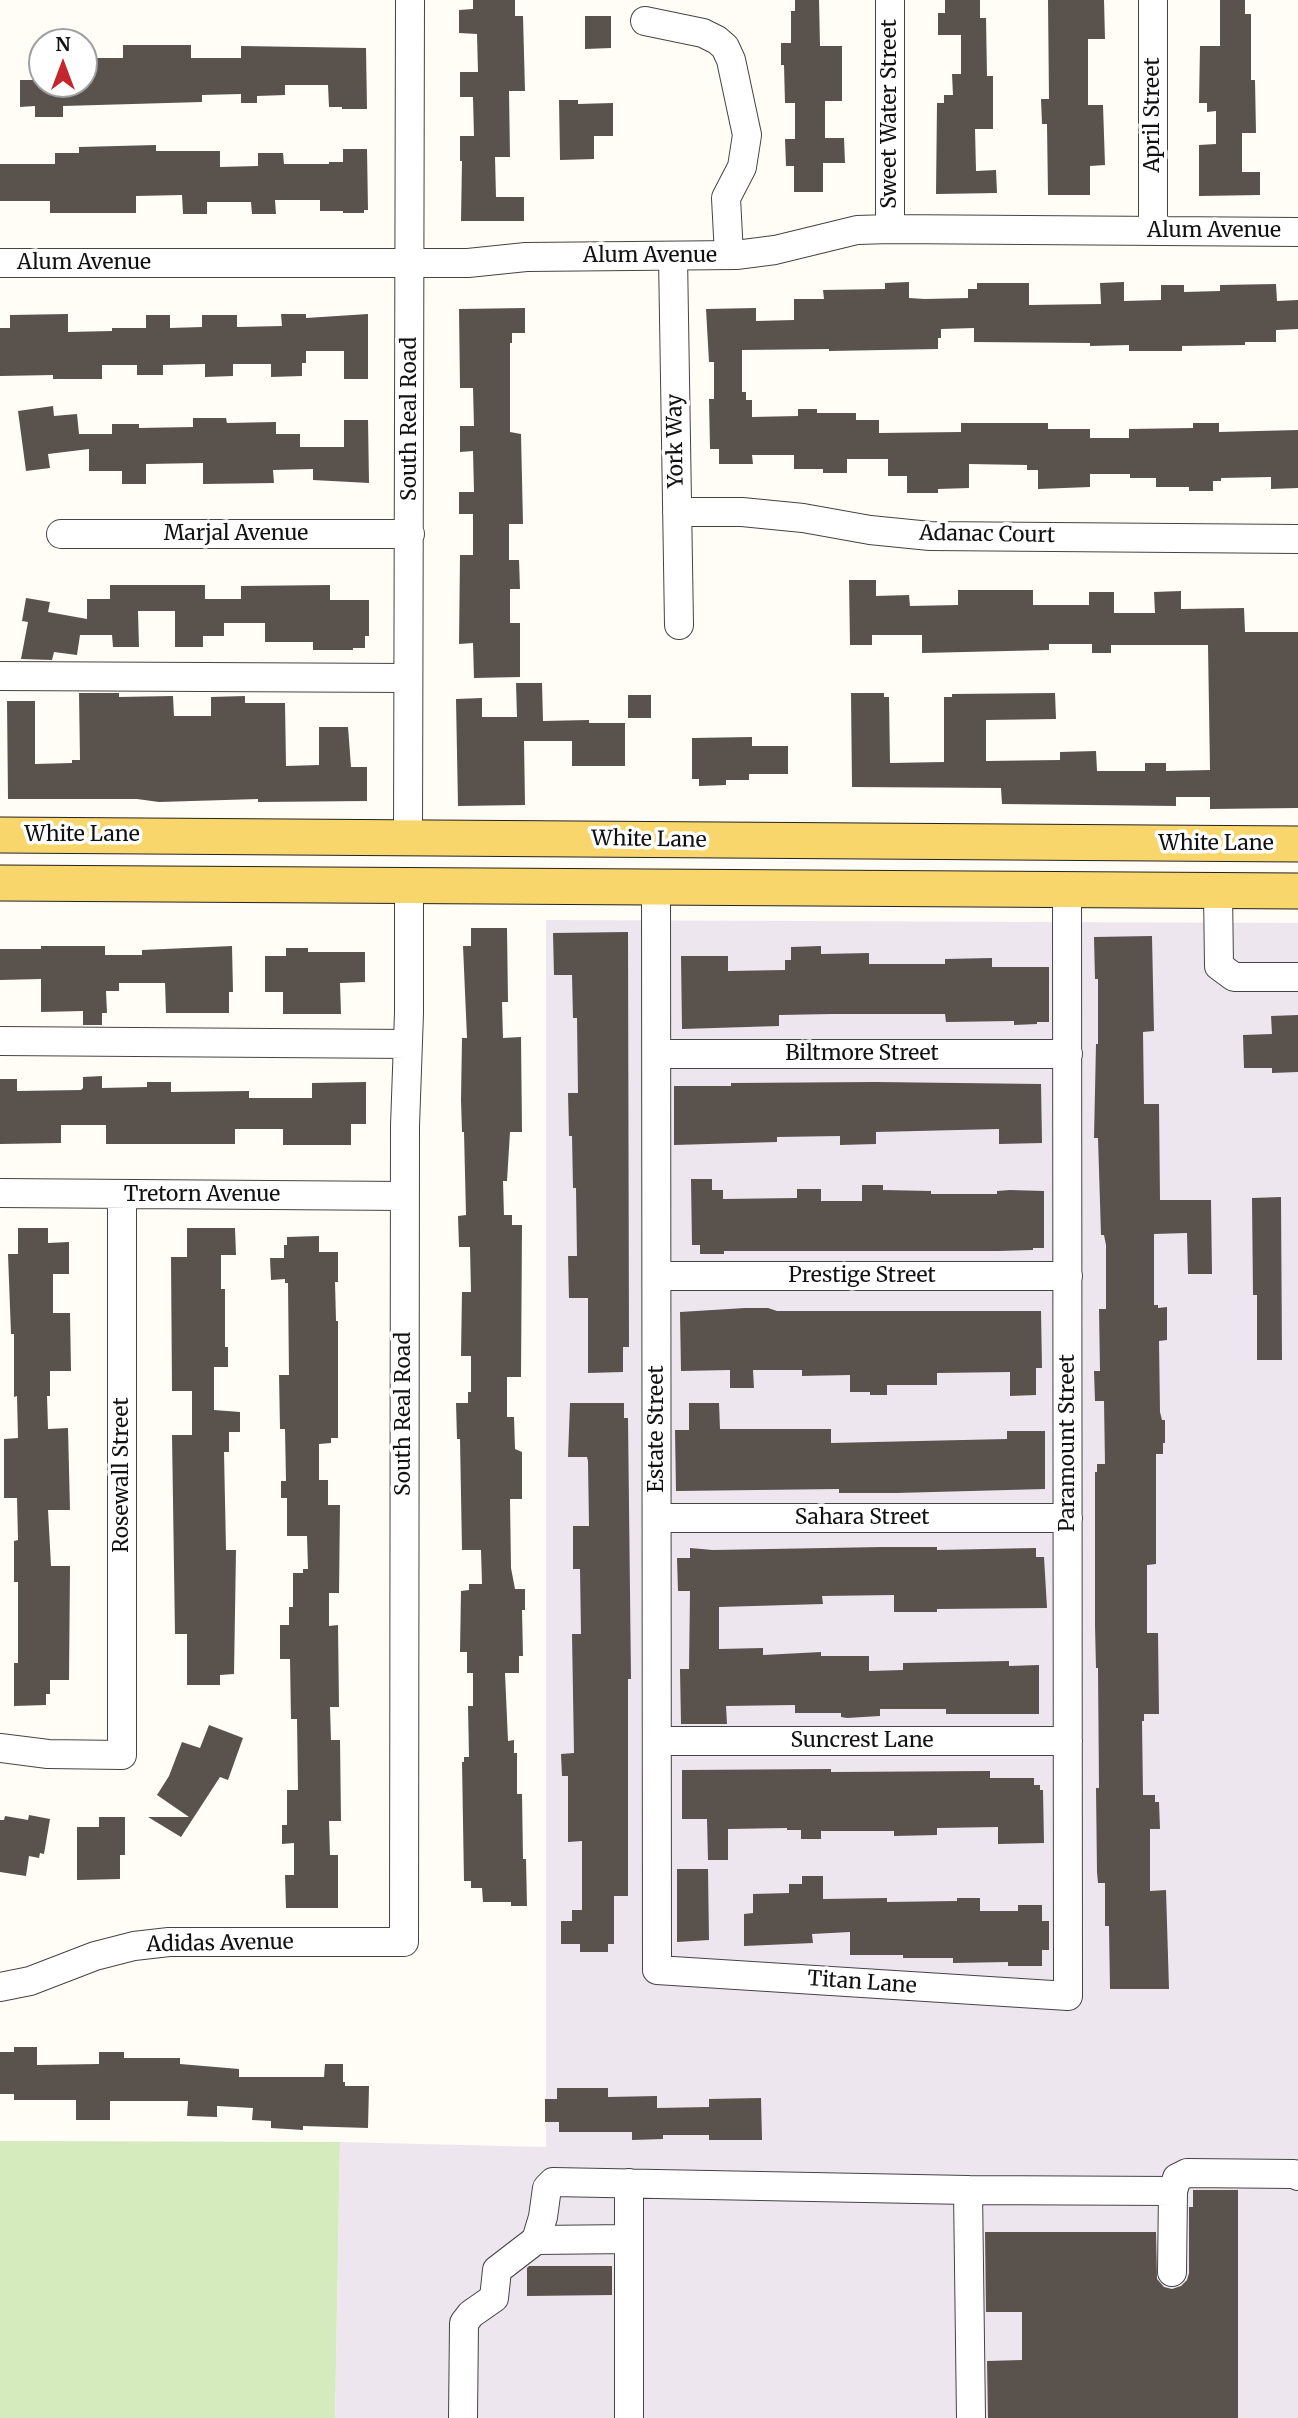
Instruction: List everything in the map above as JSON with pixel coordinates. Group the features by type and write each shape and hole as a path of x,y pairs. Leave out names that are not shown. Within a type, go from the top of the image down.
{"main road":[{"name":"White Lane","path":"0,835 1298,844"},
{"path":"203,884 374,864 408,837"},
{"path":"409,886 435,866 636,841"},
{"path":"656,887 688,868 838,842"},
{"path":"1144,890 1298,873"},
{"path":"0,883 1298,891"}],"street":[{"name":"South Real Road","path":"408,837 410,0"},
{"name":"Sweet Water Street","path":"890,0 890,229"},
{"name":"April Street","path":"1153,0 1153,231"},
{"path":"645,21 710,36 725,47 731,60 747,135 741,167 726,198 729,256"},
{"name":"Alum Avenue","path":"0,263 468,263 526,257 729,256 775,250 857,230 890,229 1298,232"},
{"name":"York Way","path":"673,256 679,625"},
{"name":"Adanac Court","path":"677,512 742,512 930,536 1298,539"},
{"name":"Marjal Avenue","path":"61,534 410,534"},
{"path":"0,676 408,678"},
{"name":"South Real Road","path":"404,1942 404,1196 409,886"},
{"name":"Estate Street","path":"656,887 657,1970"},
{"name":"Paramount Street","path":"1067,890 1068,1996"},
{"path":"1218,891 1219,966 1234,976 1298,977"},
{"path":"0,1041 408,1044"},
{"name":"Biltmore Street","path":"657,1054 1068,1054"},
{"name":"Tretorn Avenue","path":"0,1193 404,1196"},
{"name":"Rosewall Street","path":"0,1748 48,1754 122,1755 122,1194"},
{"name":"Prestige Street","path":"657,1276 1068,1276"},
{"name":"Sahara Street","path":"657,1518 1068,1518"},
{"name":"Suncrest Lane","path":"657,1741 1068,1741"},
{"name":"Adidas Avenue","path":"0,1987 30,1981 95,1956 169,1941 404,1942"},
{"name":"Titan Lane","path":"657,1970 1068,1996"},
{"path":"1171,2272 1173,2191 1177,2178 1187,2173 1298,2176"},
{"path":"463,2418 464,2323 471,2314 494,2298 497,2270 536,2240 547,2188 552,2182 1173,2191"},
{"path":"629,2183 629,2418"},
{"path":"968,2190 971,2418"},
{"path":"536,2240 629,2239"}],"shaded area":[{"path":"546,920 1298,923 1298,2418 335,2418 340,2142 546,2147"}],"green space":[{"path":"0,2141 340,2142 335,2418 0,2418"}],"building":[{"path":"473,0 515,0 515,16 523,16 525,91 509,91 510,157 495,157 496,197 524,197 524,221 461,221 460,136 474,136 473,97 460,97 460,72 478,72 477,34 459,33 459,10 473,9"},
{"path":"795,0 819,0 820,46 842,46 842,101 825,101 825,138 844,138 845,163 823,163 823,192 794,192 794,166 786,166 785,139 795,139 795,103 785,103 781,43 791,43 791,11 795,11"},
{"path":"945,0 980,0 980,18 986,18 987,76 993,76 993,129 975,129 976,171 996,170 997,193 936,194 937,103 944,103 944,95 953,95 952,74 961,74 961,35 938,35 938,13 945,13"},
{"path":"1048,0 1104,0 1105,39 1088,39 1088,105 1103,105 1105,165 1090,166 1090,195 1048,195 1047,124 1042,124 1041,99 1049,99"},
{"path":"1220,0 1245,0 1245,14 1251,14 1251,80 1255,80 1256,133 1242,133 1242,172 1260,172 1260,195 1199,196 1199,145 1216,144 1216,111 1207,112 1207,103 1199,103 1200,46 1220,46"},
{"path":"585,16 611,16 611,48 585,49"},
{"path":"123,45 191,45 191,58 241,58 241,46 366,48 367,109 329,107 328,85 285,85 285,95 257,96 257,103 241,103 241,94 202,95 202,102 63,106 63,117 35,117 35,106 20,107 20,80 28,80 28,98 98,98 98,58 123,58"},
{"path":"559,100 578,100 578,104 613,103 613,136 594,136 594,159 560,160"},
{"path":"156,145 156,151 220,151 220,167 258,166 258,153 283,153 284,164 329,164 343,162 343,149 367,149 368,210 364,210 364,213 320,211 320,200 275,200 276,214 252,214 251,202 207,202 207,214 183,214 182,195 136,196 136,213 50,213 50,201 0,201 0,164 55,164 55,153 79,153 79,147"},
{"path":"909,282 909,298 925,299 968,298 968,289 977,289 977,283 1029,283 1029,305 1101,304 1100,283 1124,282 1124,301 1161,300 1161,285 1184,285 1184,292 1220,291 1220,285 1276,284 1277,301 1298,300 1298,329 1276,330 1276,342 1182,346 1182,351 1129,351 1129,345 1090,346 1090,343 974,342 974,328 941,329 938,349 742,350 742,392 746,392 746,400 752,400 752,417 798,416 798,409 817,409 817,413 856,413 856,420 879,420 879,433 961,432 961,423 1048,423 1048,429 1090,429 1090,438 1129,438 1129,429 1193,428 1193,423 1219,423 1219,432 1298,430 1298,488 1271,489 1271,477 1221,478 1221,481 1213,481 1213,491 1189,491 1189,487 1156,487 1156,478 1130,478 1130,474 1090,474 1090,487 1038,489 1038,470 1027,470 1027,465 969,464 969,488 938,489 938,493 907,493 907,476 888,476 888,459 847,459 847,473 823,473 823,469 794,469 794,455 752,455 753,464 719,464 719,449 710,449 709,399 714,399 714,362 709,362 706,309 756,308 756,321 794,320 794,299 824,299 823,290 885,289 885,283"},
{"path":"525,308 525,333 512,333 510,343 510,432 521,434 523,524 509,524 509,560 519,560 520,589 510,589 510,623 520,623 520,677 474,678 473,643 459,644 460,555 473,555 473,514 459,514 459,492 474,492 473,451 460,452 460,426 474,426 473,388 460,388 459,309"},
{"path":"68,314 68,332 146,328 146,315 170,315 170,328 202,327 202,315 237,315 237,327 282,326 281,314 306,314 306,318 368,314 368,379 344,379 344,351 306,351 302,376 271,377 271,364 233,364 233,376 205,377 205,364 163,365 163,375 137,375 137,365 102,365 102,379 53,379 53,375 0,376 0,328 10,328 10,315"},
{"path":"53,406 54,416 77,414 79,434 112,434 112,424 139,424 139,428 193,427 193,418 226,418 227,423 276,422 276,434 300,434 300,447 344,447 344,420 368,420 369,483 313,480 313,469 273,470 274,483 203,484 203,463 146,464 146,484 122,484 122,471 89,471 89,449 48,454 50,468 26,471 18,411"},
{"path":"849,580 876,580 876,596 909,595 910,606 958,605 958,590 1033,590 1033,605 1089,605 1089,592 1114,592 1114,613 1155,613 1154,592 1181,591 1181,609 1244,608 1245,632 1298,632 1298,808 1210,809 1210,797 1176,797 1176,806 1002,804 1001,788 852,787 851,693 884,693 884,697 889,697 890,763 944,762 944,697 952,697 952,694 1055,693 1056,719 986,720 986,761 1060,760 1060,752 1096,751 1097,771 1145,771 1145,763 1166,763 1166,771 1210,770 1208,645 1111,645 1111,653 1092,653 1092,644 1049,644 1049,650 922,653 922,635 872,635 872,645 850,645"},
{"path":"110,585 205,585 205,599 241,599 241,586 330,585 330,600 369,600 369,636 365,636 365,648 313,650 313,642 265,642 265,623 224,623 224,636 203,636 203,647 175,647 175,611 138,611 139,647 113,647 112,635 80,635 77,655 54,652 52,660 21,659 28,622 22,621 26,598 50,602 48,612 87,619 87,599 110,599"},
{"path":"516,683 542,683 543,721 589,720 589,723 625,723 625,766 572,766 572,741 524,741 525,805 458,806 456,699 482,698 482,717 517,717"},
{"path":"79,693 119,693 119,697 173,696 174,716 211,716 211,697 245,696 245,703 285,703 286,766 319,765 319,727 348,727 351,767 367,767 367,801 258,802 258,799 159,802 137,799 8,799 7,701 35,701 35,764 72,763 72,760 80,760"},
{"path":"628,695 651,695 651,718 628,718"},
{"path":"752,737 752,746 788,746 788,774 749,774 749,780 726,780 726,785 699,786 699,779 692,779 692,738"},
{"path":"471,928 507,928 508,1002 502,1002 503,1038 521,1037 522,1132 510,1132 507,1181 503,1181 504,1215 512,1215 512,1225 522,1225 521,1377 507,1377 507,1417 514,1417 515,1449 522,1452 522,1499 510,1499 511,1568 515,1589 525,1589 525,1610 522,1610 523,1656 519,1656 519,1673 505,1673 508,1741 514,1740 514,1753 517,1753 517,1794 522,1794 527,1906 511,1906 511,1902 483,1902 482,1888 471,1888 471,1881 464,1881 462,1762 464,1757 469,1757 468,1706 473,1706 473,1673 467,1673 467,1652 460,1652 461,1591 469,1590 469,1584 482,1584 481,1550 462,1550 460,1439 457,1439 456,1403 468,1403 468,1392 471,1392 471,1356 461,1356 462,1292 471,1292 470,1247 459,1247 458,1216 466,1215 461,1100 462,1038 467,1038 463,946 471,946"},
{"path":"628,932 629,1347 623,1347 623,1372 588,1373 588,1298 569,1298 568,1256 577,1256 576,1188 573,1188 568,1093 578,1093 577,1018 573,1018 572,975 554,975 553,933"},
{"path":"1152,936 1154,1031 1143,1032 1144,1104 1159,1104 1160,1200 1211,1200 1212,1274 1188,1274 1187,1233 1154,1234 1154,1305 1158,1305 1158,1308 1167,1307 1167,1340 1159,1341 1160,1412 1162,1420 1165,1420 1165,1443 1163,1454 1156,1454 1156,1564 1147,1565 1147,1633 1158,1633 1159,1714 1144,1714 1142,1721 1143,1795 1155,1795 1155,1802 1159,1802 1160,1829 1150,1829 1150,1891 1166,1890 1169,1989 1110,1989 1105,1883 1098,1883 1097,1872 1096,1788 1099,1788 1095,1472 1097,1464 1105,1464 1104,1401 1095,1401 1094,1371 1100,1371 1099,1309 1106,1309 1106,1245 1104,1235 1101,1235 1098,1138 1094,1138 1098,979 1095,979 1094,937"},
{"path":"41,946 105,946 105,955 142,955 142,950 232,946 233,992 229,992 229,1013 166,1013 165,983 119,983 119,991 106,991 107,1013 102,1013 102,1025 83,1025 83,1011 41,1012 41,979 0,980 0,949 41,949"},
{"path":"821,946 821,954 869,953 869,964 945,964 945,959 992,958 992,967 1049,967 1049,1022 1014,1025 1014,1021 946,1022 945,1014 779,1015 779,1026 682,1029 681,956 728,956 728,971 785,970 785,960 791,960 791,947"},
{"path":"286,948 308,948 308,952 365,952 365,982 340,983 341,1014 283,1014 283,992 265,992 265,956 286,956"},
{"path":"1298,1015 1298,1072 1272,1073 1272,1068 1244,1068 1243,1035 1272,1034 1271,1016"},
{"path":"102,1076 102,1088 147,1087 147,1082 171,1082 171,1092 249,1091 249,1098 312,1098 312,1083 366,1082 366,1124 351,1124 351,1145 283,1145 283,1129 235,1129 235,1144 106,1144 106,1125 61,1125 61,1143 0,1144 0,1079 17,1079 17,1091 81,1090 83,1077"},
{"path":"875,1082 1041,1084 1042,1143 999,1144 999,1129 876,1132 876,1144 840,1145 840,1136 777,1137 777,1142 674,1145 674,1086"},
{"path":"691,1179 712,1179 712,1190 723,1190 723,1199 797,1198 797,1189 821,1189 821,1201 862,1201 862,1185 883,1185 883,1190 931,1191 931,1194 1044,1191 1044,1248 998,1251 724,1251 724,1254 700,1254 700,1245 692,1245"},
{"path":"1281,1197 1282,1360 1257,1360 1252,1198"},
{"path":"18,1228 48,1228 48,1243 69,1242 69,1274 53,1274 53,1313 70,1313 71,1371 50,1371 50,1396 47,1396 48,1429 68,1428 70,1510 48,1510 51,1566 70,1566 69,1680 50,1680 50,1694 46,1694 46,1705 14,1706 14,1663 18,1663 18,1582 14,1582 14,1541 18,1540 17,1498 4,1498 4,1439 18,1438 8,1254 18,1254"},
{"path":"187,1228 235,1228 236,1255 221,1255 221,1289 225,1289 225,1347 228,1347 228,1367 214,1367 214,1410 240,1412 240,1432 229,1432 229,1452 224,1452 226,1550 236,1550 234,1674 220,1675 220,1685 187,1685 187,1634 175,1634 172,1435 192,1435 192,1391 172,1391 171,1257 187,1257"},
{"path":"319,1236 319,1252 338,1252 338,1282 335,1282 338,1321 338,1438 331,1438 331,1443 319,1444 319,1480 328,1480 328,1505 340,1505 339,1593 329,1593 329,1626 338,1625 339,1707 330,1707 331,1740 340,1740 341,1821 329,1821 330,1855 338,1855 338,1908 286,1908 285,1875 294,1875 294,1843 282,1844 282,1825 287,1825 287,1790 298,1790 297,1719 291,1719 290,1659 280,1659 280,1625 289,1625 289,1607 293,1607 293,1573 303,1573 303,1569 308,1569 307,1536 287,1536 287,1498 281,1498 281,1481 286,1481 285,1429 280,1429 279,1375 289,1375 288,1283 285,1283 285,1279 271,1280 270,1258 284,1258 287,1237"},
{"path":"768,1308 777,1311 1041,1311 1042,1368 1036,1368 1036,1395 1010,1396 1010,1372 937,1373 937,1385 887,1385 887,1395 870,1395 870,1392 850,1392 850,1375 802,1376 802,1370 753,1370 754,1388 730,1388 730,1370 681,1371 680,1312"},
{"path":"570,1403 624,1403 624,1418 628,1418 631,1679 628,1679 628,1896 614,1896 614,1944 608,1944 608,1952 580,1952 580,1944 561,1944 561,1921 572,1921 572,1910 582,1910 582,1841 568,1842 568,1776 562,1776 561,1754 574,1753 572,1634 581,1634 580,1569 573,1569 573,1526 589,1526 587,1457 568,1457"},
{"path":"689,1403 719,1403 720,1429 831,1429 831,1443 1007,1439 1007,1431 1045,1431 1045,1489 896,1493 839,1493 839,1489 676,1491 675,1430 689,1430"},
{"path":"937,1547 937,1550 1036,1548 1036,1557 1044,1557 1047,1608 894,1612 894,1595 822,1596 823,1604 719,1607 719,1649 763,1648 763,1655 821,1652 821,1656 869,1656 869,1671 903,1670 903,1663 1009,1661 1009,1666 1039,1665 1039,1714 946,1714 946,1709 880,1709 880,1716 847,1718 841,1717 841,1713 795,1713 795,1705 726,1706 727,1724 681,1724 680,1669 689,1669 690,1591 678,1591 677,1558 690,1558 690,1548 713,1550"},
{"path":"209,1725 243,1738 228,1780 220,1777 181,1837 148,1817 189,1817 157,1795 169,1776 182,1742 200,1748"},
{"path":"831,1769 831,1772 990,1771 990,1778 1034,1778 1034,1785 1040,1785 1040,1790 1043,1790 1044,1843 998,1844 998,1827 937,1828 937,1835 894,1836 894,1831 821,1831 821,1839 801,1839 801,1830 787,1828 728,1829 728,1860 708,1860 707,1819 682,1819 682,1770"},
{"path":"29,1815 50,1819 44,1854 40,1853 39,1858 29,1856 26,1876 0,1872 0,1820 4,1820 5,1816 28,1820"},
{"path":"99,1817 125,1817 125,1855 120,1855 120,1879 77,1880 77,1827 99,1827"},
{"path":"677,1869 708,1869 709,1940 677,1942"},
{"path":"802,1876 823,1876 823,1899 887,1898 887,1902 980,1898 980,1911 1018,1911 1018,1905 1042,1905 1042,1921 1049,1921 1049,1950 1042,1950 1042,1966 1008,1966 1008,1962 953,1963 953,1958 850,1955 850,1932 812,1934 813,1943 744,1946 744,1914 753,1913 753,1894 789,1893 789,1884 802,1884"},
{"path":"14,2047 37,2047 37,2065 99,2064 99,2052 124,2052 124,2058 180,2058 180,2064 239,2069 239,2077 324,2077 325,2064 343,2064 345,2086 369,2086 368,2128 271,2128 271,2121 252,2120 253,2108 217,2106 217,2117 187,2116 188,2101 110,2101 110,2120 76,2120 76,2100 14,2100 14,2094 0,2094 0,2052 14,2052"},
{"path":"557,2088 608,2088 608,2097 657,2096 657,2108 709,2107 709,2099 761,2098 762,2140 709,2140 709,2135 663,2135 663,2139 632,2140 632,2132 559,2132 559,2122 545,2122 545,2099 557,2099"},
{"path":"1193,2190 1238,2190 1238,2418 988,2418 987,2361 1022,2360 1022,2312 986,2312 985,2232 1156,2232 1157,2279 1164,2287 1172,2289 1181,2286 1189,2273 1189,2207 1193,2207"},
{"path":"529,2266 612,2266 612,2295 527,2296"}]}
